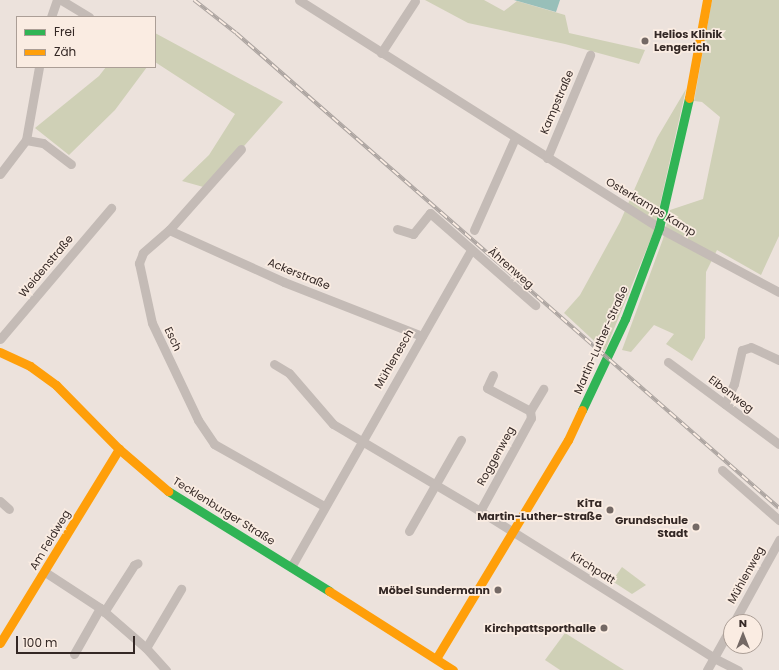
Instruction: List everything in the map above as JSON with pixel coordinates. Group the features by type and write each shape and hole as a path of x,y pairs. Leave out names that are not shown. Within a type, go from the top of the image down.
{"street":[{"path":"51,16 57,0"},
{"path":"61,0 87,16"},
{"name":"Osterkamps Kamp","path":"298,0 658,228 779,292"},
{"name":"Martin-Luther-Straße","path":"437,657 514,533 597,384 626,319 658,228 694,79 707,0"},
{"path":"381,53 415,1"},
{"name":"Kampstraße","path":"547,158 590,55"},
{"path":"0,174 26,140 39,68"},
{"path":"474,230 514,138"},
{"path":"26,140 43,143 71,164"},
{"name":"Esch","path":"241,149 169,230 144,253 139,263 152,323 198,420 214,444 324,506"},
{"name":"Weidenstraße","path":"0,339 111,208"},
{"path":"397,229 413,234 430,213 471,250"},
{"name":"Ackerstraße","path":"169,230 284,282 422,336"},
{"name":"Ährenweg","path":"471,250 535,305"},
{"name":"Mühlenesch","path":"291,567 361,440 471,250"},
{"path":"725,404 734,384 742,350 751,347 779,360"},
{"name":"Tecklenburger Straße","path":"0,352 30,366 56,385 119,449 164,489 437,657 453,670"},
{"name":"Eibenweg","path":"668,362 779,444"},
{"name":"Kirchpatt","path":"274,364 289,373 332,424 480,511 714,658 738,670"},
{"path":"493,375 487,388 530,412"},
{"name":"Roggenweg","path":"480,511 531,418 530,412 543,389"},
{"path":"409,531 461,440"},
{"name":"Am Feldweg","path":"0,643 45,572 119,449"},
{"path":"722,470 779,520"},
{"path":"0,500 9,509"},
{"name":"Mühlenweg","path":"738,614 779,540"},
{"path":"74,654 102,610 134,565 138,563"},
{"path":"45,572 102,610 146,648 166,670"},
{"path":"146,648 181,589"},
{"path":"707,670 723,642"}],"green space":[{"path":"425,0 484,0 504,11 517,1 565,15 569,33 645,50 639,64 565,44 468,23"},
{"path":"712,0 779,0 779,236 761,275 717,250 706,272 705,338 692,361 666,344 674,334 654,325 631,352 622,350 663,239 670,210 703,199 720,117 702,102 694,101"},
{"path":"156,34 283,102 207,188 182,181 209,155 235,114 156,63"},
{"path":"105,68 146,68 115,110 69,155 35,128 99,76"},
{"path":"686,89 654,231 605,351 564,313 580,295 620,222 657,138"},
{"path":"622,567 646,585 632,594 612,581"},
{"path":"565,633 624,670 560,670 545,660"}],"water":[{"path":"514,0 560,0 556,12"}],"railway":[{"path":"194,0 236,33 779,508"}],"traffic: fast":[{"path":"582,410 625,319 659,228 689,98"},
{"path":"168,491 329,591"}],"traffic: slow":[{"path":"689,98 707,0"},
{"path":"0,352 30,366 56,385 119,449 168,491"},
{"path":"437,657 568,440 582,410"},
{"path":"0,643 119,449"},
{"path":"329,591 453,670"}],"place":[{"name":"Helios Klinik Lengerich","path":"645,41"},
{"name":"KiTa Martin-Luther-Straße","path":"610,510"},
{"name":"Grundschule Stadt","path":"696,527"},
{"name":"Möbel Sundermann","path":"498,590"},
{"name":"Kirchpattsporthalle","path":"604,628"}]}
